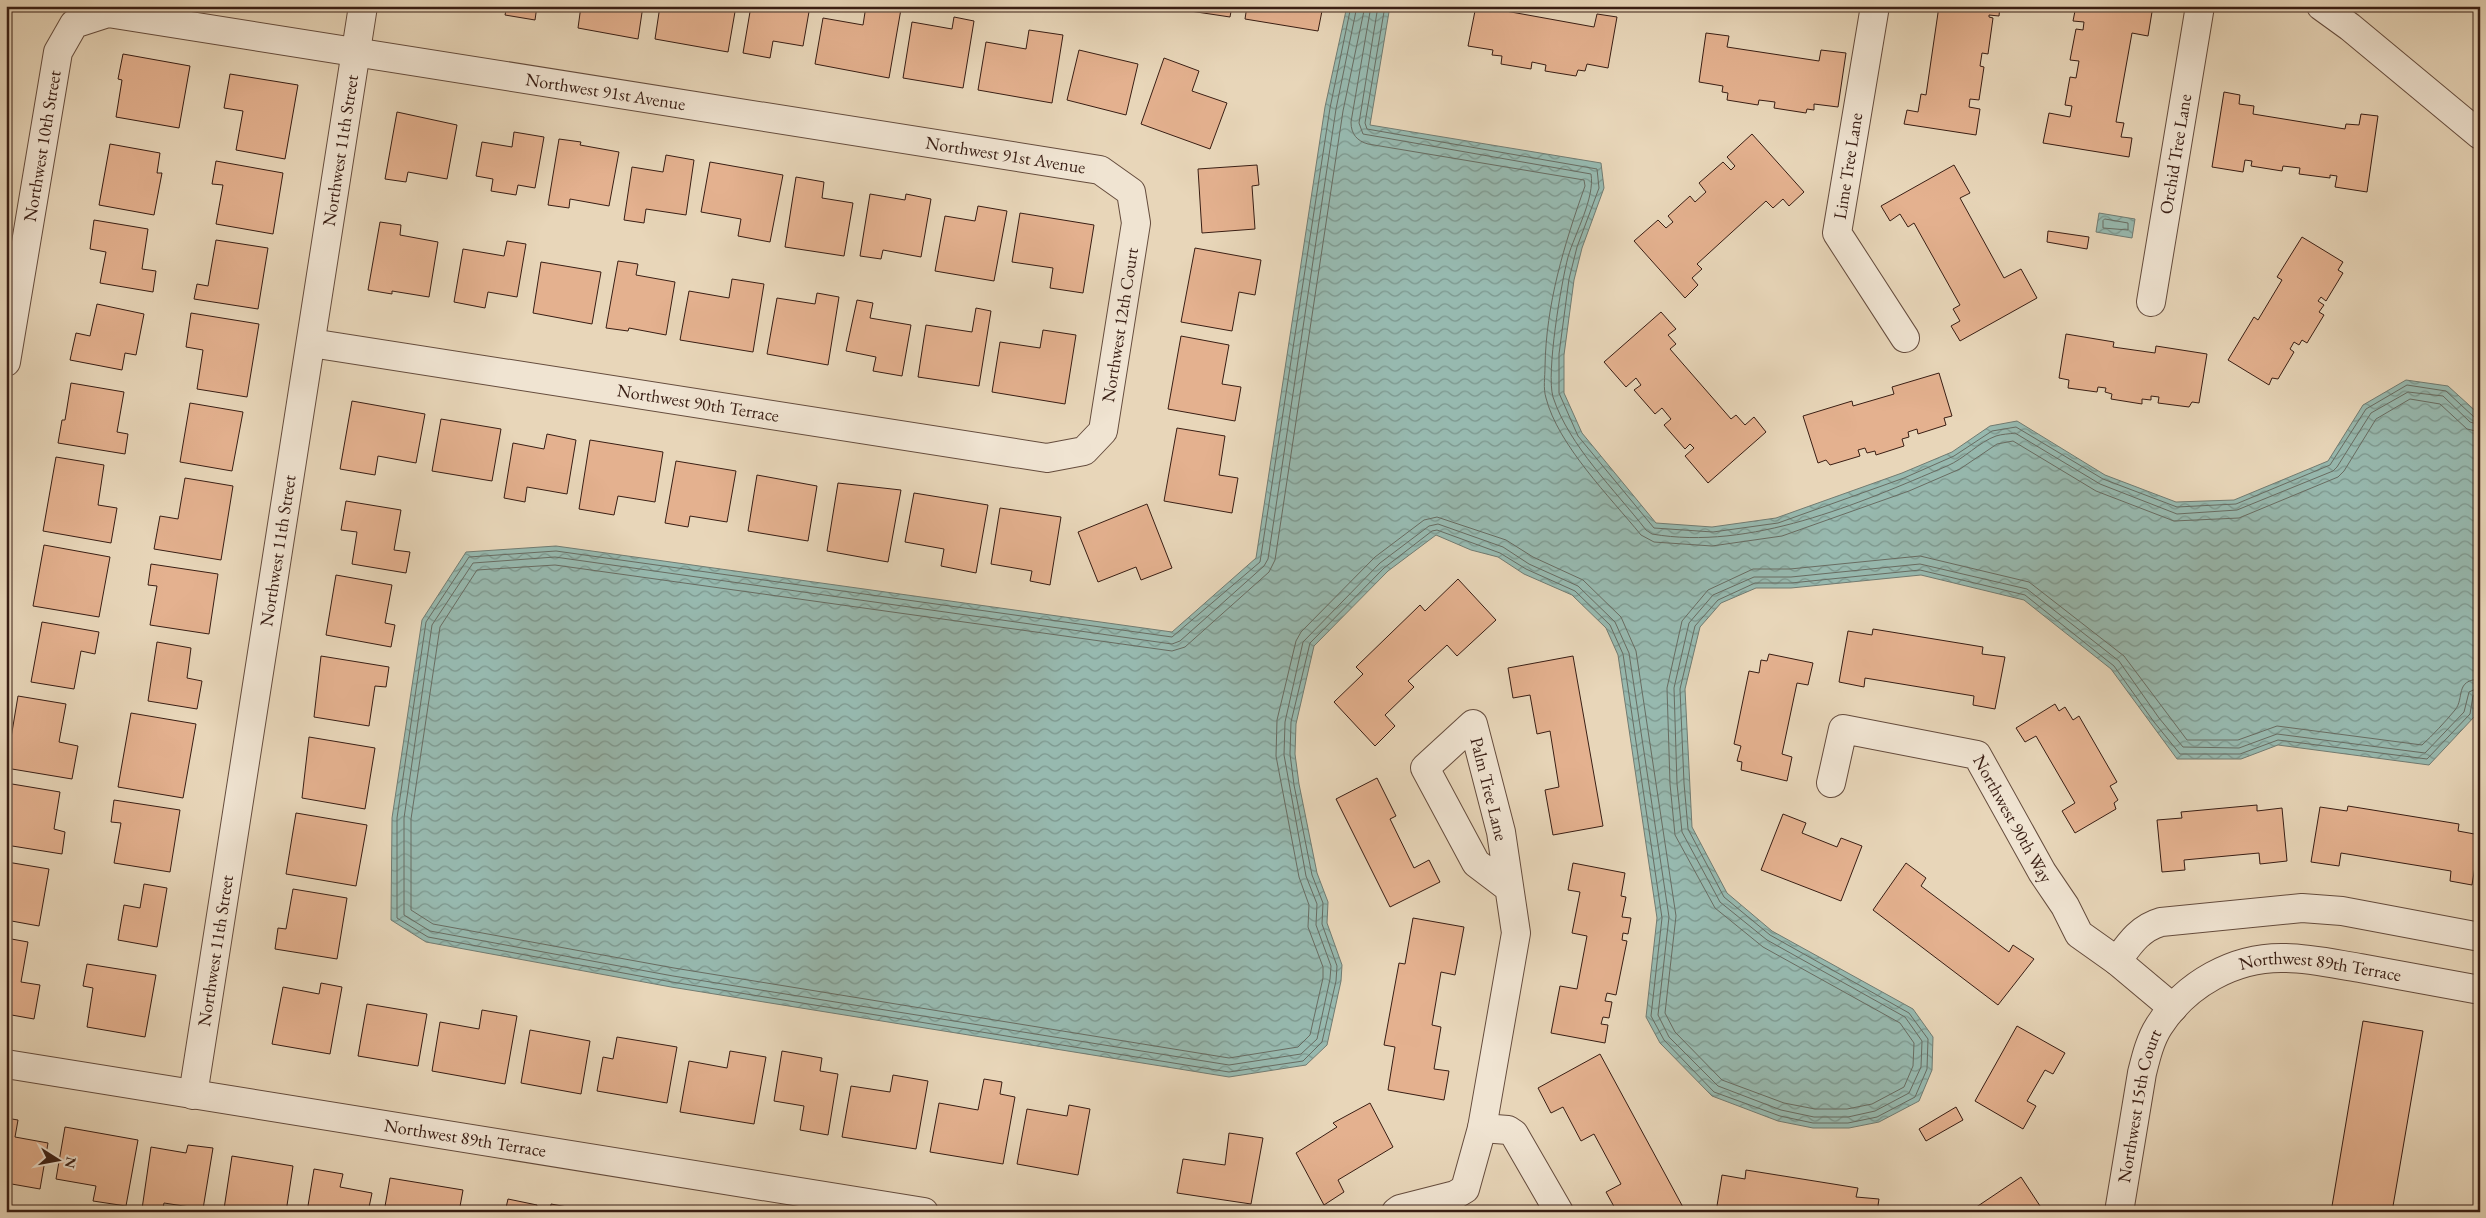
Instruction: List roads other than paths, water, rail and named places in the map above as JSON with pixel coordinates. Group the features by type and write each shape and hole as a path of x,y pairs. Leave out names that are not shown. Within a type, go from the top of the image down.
{"street":[{"name":"Northwest 11th Street","path":"193,1096 363,6"},
{"name":"Lime Tree Lane","path":"1875,6 1837,233 1905,338"},
{"name":"Orchid Tree Lane","path":"2151,302 2200,6"},
{"path":"2326,8 2480,135"},
{"name":"Northwest 91st Avenue","path":"74,24 108,13 1100,170 1131,192"},
{"name":"Northwest 10th Street","path":"6,362 58,52 74,24"},
{"name":"Northwest 12th Court","path":"1084,451 1102,431 1136,223 1131,192"},
{"name":"Northwest 90th Terrace","path":"311,343 1047,458 1084,451"},
{"name":"Palm Tree Lane","path":"1396,1212 1400,1209 1455,1195 1465,1189 1482,1128 1516,933 1501,832 1473,724 1425,768 1476,863 1509,888"},
{"name":"Northwest 90th Way","path":"1831,783 1843,730 1977,755 2042,872 2065,906 2078,934 2117,960 2173,1008"},
{"path":"2117,960 2133,939 2148,926 2166,920 2302,908 2342,911 2480,937"},
{"name":"Northwest 89th Terrace","path":"2173,1008 2190,991 2216,974 2236,966 2283,958 2332,963 2480,990"},
{"name":"Northwest 15th Court","path":"2119,1212 2142,1073 2158,1028 2173,1008"},
{"name":"Northwest 89th Terrace","path":"6,1064 193,1096 924,1212"},
{"path":"1482,1128 1508,1130 1514,1134 1559,1212"}],"water":[{"path":"1347,6 1390,6 1370,125 1601,163 1604,188 1582,248 1574,280 1564,355 1564,393 1582,433 1656,523 1712,527 1776,518 1902,473 1952,452 1990,426 2017,421 2105,475 2176,502 2234,500 2328,461 2363,405 2406,380 2448,386 2480,415 2480,680 2475,716 2429,765 2278,745 2241,759 2177,759 2111,669 2024,600 1921,575 1791,588 1756,588 1721,603 1700,627 1685,689 1692,827 1727,893 1772,931 1913,1009 1933,1037 1932,1070 1919,1101 1879,1122 1849,1128 1813,1128 1778,1121 1712,1096 1660,1043 1646,1017 1657,918 1618,655 1606,628 1572,595 1524,574 1498,557 1471,550 1436,535 1388,571 1314,646 1296,724 1295,754 1299,784 1317,873 1328,902 1327,923 1342,965 1341,981 1327,1045 1306,1065 1229,1077 671,987 426,942 391,920 392,818 422,620 466,552 556,546 1172,632 1256,558 1325,107"},
{"path":"2099,213 2135,219 2132,238 2096,232"}]}
